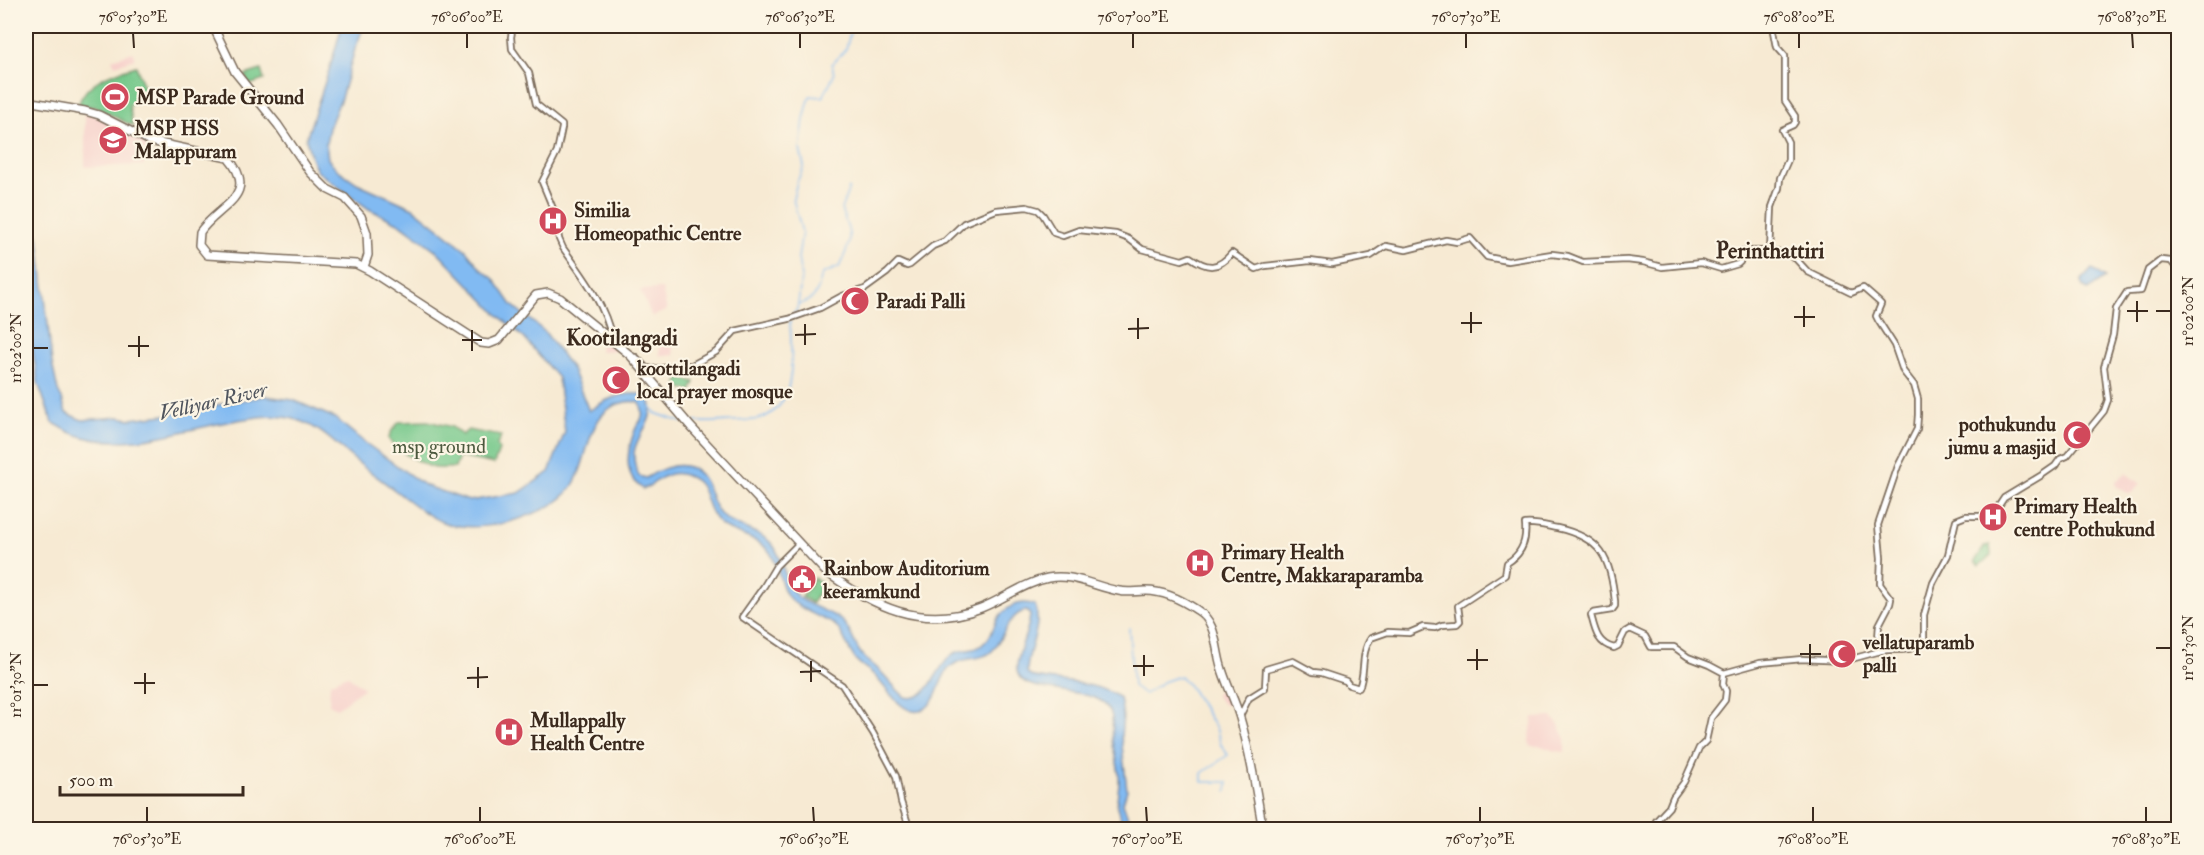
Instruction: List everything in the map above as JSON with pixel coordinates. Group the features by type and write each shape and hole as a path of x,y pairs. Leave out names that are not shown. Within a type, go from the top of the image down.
{"highway":[{"path":"211,26 235,72 278,125 310,172 321,184 345,198 357,210 367,232 365,268"},
{"path":"26,101 85,111 99,115 150,141 228,158 235,166 239,176 238,192 232,203 200,232 199,245 207,255 262,260 358,262 366,255"},
{"path":"351,262 365,268 481,343 495,343 536,295 548,293 568,303 633,357 691,428 825,571 848,588 883,607 908,614 943,616 966,613 990,604 1026,585 1054,577 1080,580 1124,592 1153,591 1180,600 1204,615 1212,629 1221,665 1240,717 1263,830"}],"main road":[{"path":"513,26 512,49 530,73 536,104 562,128 557,152 542,182 554,211 559,239 596,296 611,338"},
{"path":"1770,251 1772,207 1788,160 1788,142 1782,130 1796,122 1795,116 1785,102 1785,56 1776,47 1773,26"},
{"path":"633,357 636,357 646,368 653,369 692,365 716,352 735,331 789,320 820,308 842,296 865,289 898,262 910,265 933,246 945,241 964,224 981,215 1010,208 1027,207 1038,210 1053,233 1063,236 1079,230 1116,234 1129,239 1142,249 1182,260 1190,257 1212,266 1220,265 1232,253 1256,269 1263,266 1310,261 1332,264 1371,256 1386,246 1406,250 1446,240 1457,242 1470,238 1484,255 1508,261 1552,254 1568,256 1578,261 1643,262 1662,267 1701,264 1721,269 1738,264 1742,251 1770,251 1796,259 1808,272 1851,294 1863,288 1866,289 1880,302 1876,316 1894,345 1903,371 1914,385 1918,414 1917,429 1898,465 1878,525 1881,558 1880,584 1891,599 1879,625 1877,652"},
{"path":"1240,717 1249,698 1265,688 1266,669 1293,661 1304,669 1346,681 1349,685 1359,688 1365,650 1371,638 1388,632 1409,633 1423,627 1435,628 1456,624 1460,621 1458,606 1505,575 1507,563 1517,556 1527,537 1525,524 1534,523 1569,531 1599,546 1610,572 1615,606 1612,610 1591,615 1599,640 1614,648 1618,646 1625,632 1630,629 1645,636 1651,647 1674,647 1688,657 1709,664 1724,673 1760,663 1809,659 1844,661 1893,649 1912,649 1924,640 1923,619 1935,579 1948,555 1956,520 1966,516 1994,513 2004,498 2042,475 2055,466 2060,459 2067,456 2085,432 2099,419 2108,400 2104,367 2113,335 2116,309 2127,292 2141,291 2148,270 2161,260 2171,261 2178,270"},
{"path":"799,543 776,566 742,617 842,685 897,776 901,802 910,830"},
{"path":"1656,830 1656,821 1669,807 1684,782 1697,752 1706,741 1711,718 1725,700 1726,691 1722,679 1724,673"}],"shaded area":[{"path":"133,52 135,59 115,65 112,59"},
{"name":"MSP HSS Malappuram","path":"85,113 99,117 145,141 148,150 144,165 85,167"},
{"path":"662,289 667,310 652,317 640,290"},
{"path":"600,336 617,350 600,351"},
{"path":"672,344 674,355 660,356 659,345"},
{"path":"2126,473 2140,484 2129,494 2116,486 2115,482"},
{"path":"347,675 364,688 337,708 329,704 330,683"},
{"path":"1221,688 1232,701 1229,704 1224,705 1215,695"},
{"path":"1552,717 1565,737 1565,752 1541,746 1530,746 1533,718"}],"green space":[{"name":"MSP Parade Ground","path":"136,66 149,100 129,105 133,126 95,107 78,105 87,89 101,79"},
{"path":"261,70 264,80 249,85 245,75"},
{"path":"679,378 695,382 691,391 678,387"},
{"name":"msp ground","path":"428,421 452,427 462,435 468,430 501,436 494,464 459,457 455,468 436,468 409,456 395,446 389,438 399,422"},
{"path":"1990,545 1991,555 1979,566 1975,561 1985,546"},
{"path":"814,578 824,584 812,603 802,597"}],"water":[{"path":"342,26 364,26 329,128 326,143 328,159 337,169 357,183 413,208 466,250 481,269 494,279 512,305 545,332 572,369 589,411 621,395 643,394 650,401 649,420 636,443 634,452 639,476 646,478 678,465 696,471 705,482 713,503 721,515 767,539 776,550 788,583 795,594 805,602 842,621 863,656 905,697 914,697 927,689 953,654 982,645 1006,609 1020,603 1035,605 1037,622 1027,672 1030,676 1088,685 1120,698 1123,716 1121,736 1127,790 1123,803 1132,829 1125,829 1118,810 1119,776 1109,709 1096,698 1038,687 1027,683 1019,676 1017,666 1030,615 1027,611 1021,612 1011,621 996,646 988,654 960,661 950,667 927,707 919,711 905,708 874,675 856,660 835,625 806,611 791,600 784,590 775,562 768,550 756,541 729,530 717,521 701,486 696,481 680,474 669,474 643,489 636,483 629,469 628,454 635,430 642,417 640,403 632,401 618,404 607,410 599,419 577,477 566,494 555,503 513,521 472,527 452,525 429,515 322,433 308,424 290,418 274,416 250,418 154,438 116,441 76,435 52,422 38,383 26,311 26,206 39,241 52,363 66,413 82,420 119,417 130,419 265,396 293,400 335,418 424,485 469,501 519,493 549,472 565,432 558,378 524,338 497,314 438,252 400,224 369,209 317,171 306,139"},
{"path":"2092,269 2105,278 2088,290 2083,287 2082,280"}],"waterway":[{"path":"792,316 797,309 801,277 798,258 802,232 793,199 804,166 800,149 804,119 810,96 823,97 834,75 832,64 846,49 852,26"},
{"path":"798,305 813,297 818,290 822,274 839,267 844,257 849,244 849,233 841,209 849,188"},
{"path":"691,421 752,420 772,413 781,403 790,377 790,321"},
{"path":"651,407 655,413 681,422"},
{"path":"1129,628 1133,686 1145,694 1163,682 1180,676 1190,687 1216,728 1221,745 1228,755 1202,773 1202,782 1228,782 1227,791"}],"place":[{"name":"MSP Parade Ground","path":"115,97"},
{"name":"MSP HSS Malappuram","path":"113,140"},
{"name":"Similia Homeopathic Centre","path":"553,221"},
{"name":"Paradi Palli","path":"855,301"},
{"name":"koottilangadi local prayer mosque","path":"616,380"},
{"name":"pothukundu jumu a masjid","path":"2077,435"},
{"name":"Primary Health centre Pothukund","path":"1993,517"},
{"name":"Primary Health Centre, Makkaraparamba","path":"1200,563"},
{"name":"Rainbow Auditorium keeramkund","path":"802,579"},
{"name":"vellatuparamb palli","path":"1842,654"},
{"name":"Mullappally Health Centre","path":"509,732"}],"district":[{"name":"Perinthattiri","path":"1770,250"},
{"name":"Kootilangadi","path":"622,337"}],"water label":[{"name":"Velliyar River","path":"213,401"}]}
